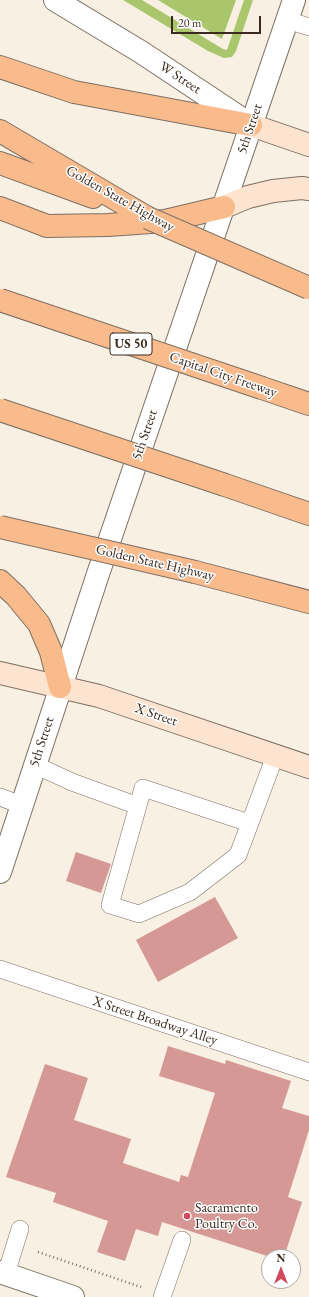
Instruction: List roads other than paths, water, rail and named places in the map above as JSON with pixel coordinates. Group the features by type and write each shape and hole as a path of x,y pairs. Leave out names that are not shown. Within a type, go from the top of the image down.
{"highway":[{"path":"0,67 74,92 251,125"},
{"name":"Golden State Highway","path":"0,131 148,218 309,288"},
{"path":"0,163 148,218"},
{"path":"0,208 47,226 108,225 166,221 224,207"},
{"name":"Capital City Freeway","path":"0,300 309,404"},
{"path":"0,410 309,514"},
{"name":"Golden State Highway","path":"0,528 195,572 309,602"},
{"path":"0,581 16,596 39,624 48,645 60,686"}],"main road":[{"name":"W Street","path":"251,125 309,145"},
{"path":"224,207 248,197 273,191 302,188 309,189"},
{"name":"X Street","path":"0,672 99,696 309,767"}],"street":[{"name":"W Street","path":"55,0 141,52 251,125"},
{"name":"5th Street","path":"0,872 60,686 290,10"},
{"path":"3,1273 73,1297"}],"lane":[{"path":"290,10 309,27"},
{"path":"249,823 143,788 110,905 139,914 190,892 238,856 275,756"},
{"path":"35,765 72,782 138,806"},
{"path":"0,797 21,805"},
{"name":"X Street Broadway Alley","path":"0,969 309,1072"},
{"path":"3,1273 18,1237"},
{"path":"163,1296 182,1240"}],"place":[{"name":"Sacramento Poultry Co.","path":"187,1216"}]}
